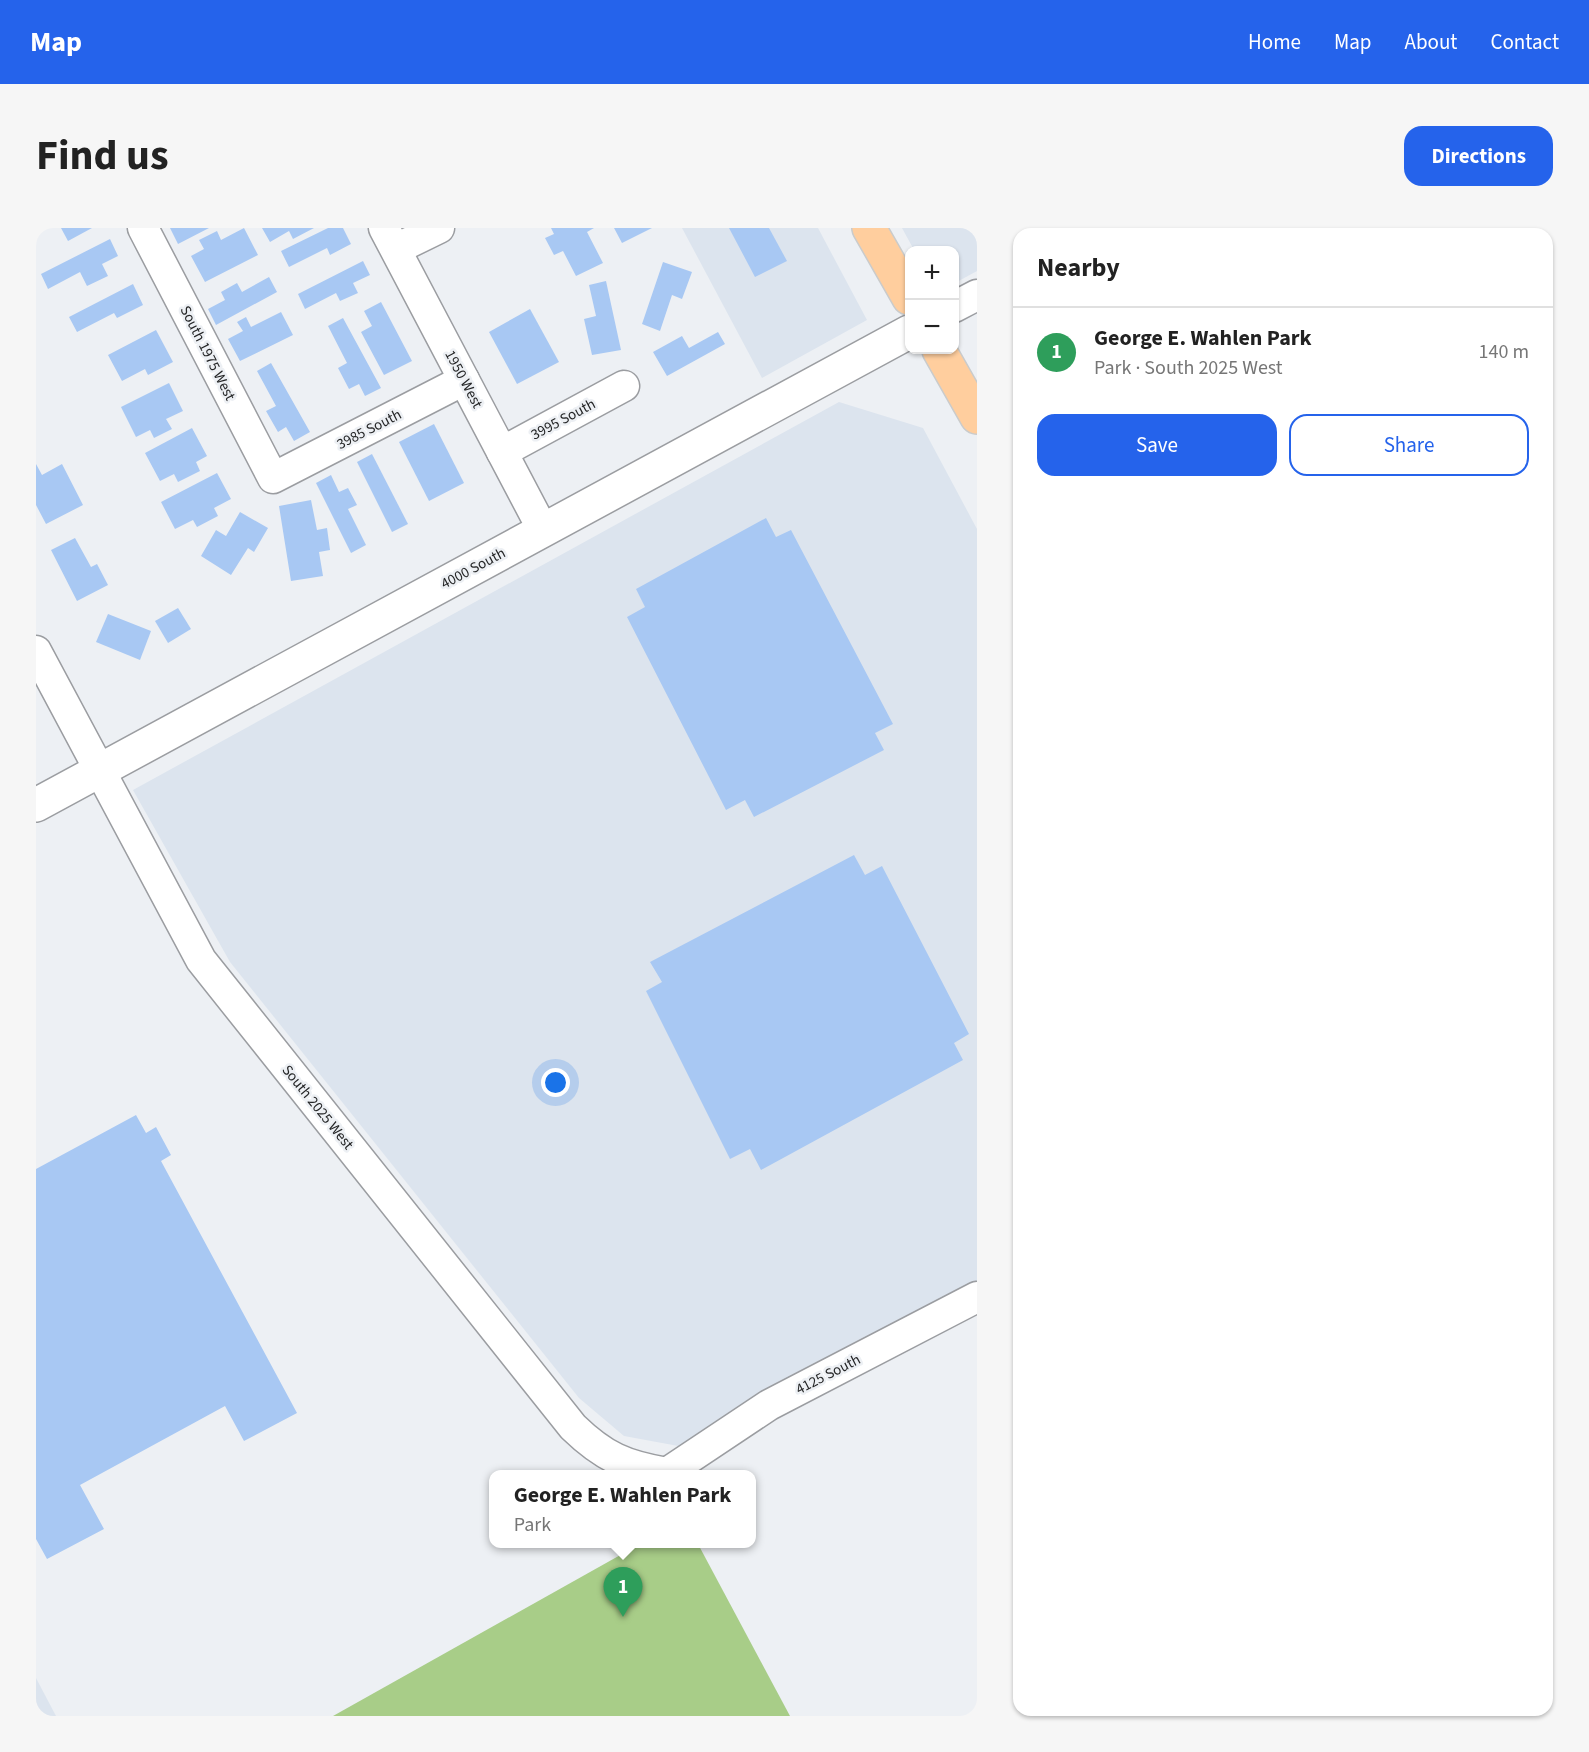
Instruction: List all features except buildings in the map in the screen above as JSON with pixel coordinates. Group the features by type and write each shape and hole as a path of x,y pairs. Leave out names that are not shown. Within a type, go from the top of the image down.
{"main road":[{"path":"869,228 905,291"},
{"path":"941,354 977,417"}],"street":[{"name":"South 1975 West","path":"143,228 273,478"},
{"path":"390,239 439,228"},
{"name":"1950 West","path":"390,239 543,530"},
{"path":"959,305 977,295"},
{"name":"4000 South","path":"36,805 905,334"},
{"name":"3985 South","path":"273,478 464,380"},
{"name":"3995 South","path":"502,452 624,386"},
{"name":"South 2025 West","path":"36,651 201,960 573,1427 611,1458 648,1470"},
{"name":"4125 South","path":"684,1461 769,1405 977,1298"},
{"name":"South 2025 West","path":"671,1470 684,1461"}],"shaded area":[{"path":"682,228 818,228 867,320 762,378"},
{"path":"902,228 977,228 977,271 959,281 959,246 912,246"},
{"path":"839,402 923,428 977,529 977,1301 700,1450 624,1436 579,1398 230,962 133,790"},
{"path":"36,1678 56,1716 36,1716"}],"green space":[{"path":"633,1548 700,1548 790,1716 333,1716"}],"place":[{"name":"George E. Wahlen Park","path":"623,1617"}]}
